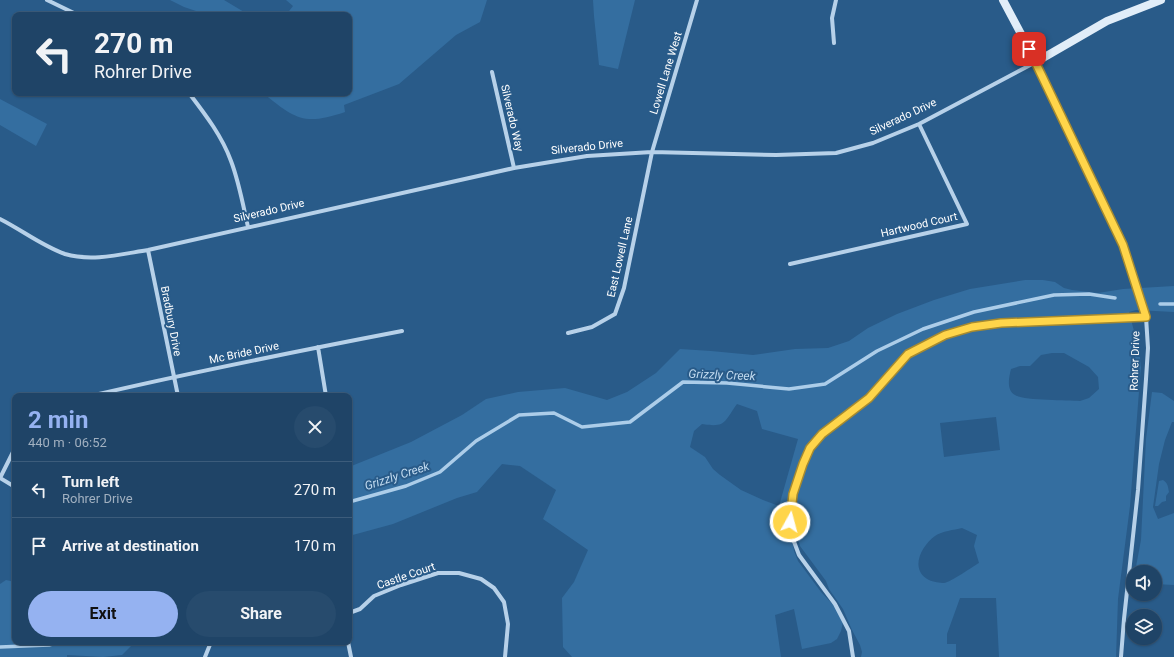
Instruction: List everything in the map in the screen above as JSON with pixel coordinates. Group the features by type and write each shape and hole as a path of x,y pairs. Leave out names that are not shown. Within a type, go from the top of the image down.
{"street":[{"path":"47,0 72,12"},
{"name":"Lowell Lane West","path":"652,152 697,0"},
{"path":"834,43 832,18 836,0"},
{"name":"Rohrer Drive","path":"1003,0 1036,62 1123,245 1146,317 1148,348 1138,490 1121,657"},
{"name":"Silverado Drive","path":"0,219 66,254 89,257 106,257 148,250 514,168 587,156 652,152 776,155 836,153 873,143 919,124 1036,62 1107,21 1160,0"},
{"name":"Silverado Way","path":"492,72 514,168"},
{"path":"191,96 217,132 231,160 248,227"},
{"name":"Hartwood Court","path":"790,264 967,224 919,124"},
{"name":"East Lowell Lane","path":"568,332 592,327 615,314 624,288 652,152"},
{"name":"Bradbury Drive","path":"148,250 177,393"},
{"path":"853,657 849,631 835,604 799,555 793,539 790,522 793,494 803,464 810,448 822,434 869,398 908,354 945,335 972,327 1001,323 1146,317"},
{"name":"Mc Bride Drive","path":"103,393 318,347 402,331"},
{"path":"318,347 326,393"},
{"path":"12,454 0,478 12,485"},
{"name":"Castle Court","path":"352,612 360,609 374,596 438,573 459,573 481,579 494,588 504,602 508,624 505,657"},
{"path":"205,657 210,645"},
{"path":"349,645 351,657"}],"shaded area":[{"path":"170,0 224,0 244,12 199,12"},
{"path":"286,0 487,0 480,22 456,35 399,84 344,105 345,112 319,119 301,118 284,109 267,96 352,96 352,12 288,12 293,6"},
{"path":"593,0 635,0 618,69 599,65"},
{"path":"0,99 47,124 36,146 0,125"},
{"path":"1025,280 1055,282 1064,288 1098,293 1123,289 1174,286 1174,312 1136,310 1129,312 1139,350 1141,366 1130,506 1118,599 1116,657 999,657 996,598 960,598 947,634 947,644 956,644 956,657 861,657 862,652 860,645 843,609 829,589 826,581 800,546 796,531 792,539 794,551 798,561 821,592 839,611 843,622 837,639 831,643 802,649 794,609 775,615 781,657 572,657 563,647 562,598 574,582 588,550 543,519 556,490 520,466 502,464 477,492 457,498 393,524 352,535 352,466 411,442 462,415 486,399 518,392 565,388 607,400 627,392 656,373 680,349 753,355 795,349 828,348 849,341 868,328 897,314 934,300 970,289","holes":["1064,353 1089,367 1098,377 1099,389 1089,398 1080,401 1027,398 1020,397 1012,393 1009,387 1011,369 1020,366 1030,366 1041,355","737,404 757,411 762,429 798,439 779,506 741,490 720,475 713,469 705,457 690,447 694,431 702,424 716,425 724,422","996,417 1000,450 944,457 940,423","962,528 977,535 974,546 979,563 944,583 934,582 923,576 918,564 919,558 925,546 938,534"]},
{"path":"1152,392 1162,393 1174,401 1174,422 1172,422 1165,440 1159,464 1153,507 1158,519 1174,513 1174,585 1162,584 1162,565 1136,565 1141,540 1146,439"},
{"path":"1163,480 1167,484 1169,492 1166,496 1166,501 1162,502 1158,506 1155,506 1159,481"},
{"path":"6,580 12,581 12,645 132,645 122,655 103,657 67,655 67,657 0,657 0,584"}],"waterway":[{"name":"Grizzly Creek","path":"352,501 406,486 440,472 476,441 519,415 554,413 582,427 630,422 683,382 727,383 789,389 825,384 877,351 923,329 974,312 1054,295 1089,294 1115,298"},
{"name":"Grizzly Creek","path":"1160,304 1174,304"},
{"name":"Grizzly Creek","path":"0,647 49,645"}],"route":[{"path":"790,522 793,494 810,448 822,434 869,398 908,354 945,335 972,327 1001,323 1146,317 1123,245 1029,49"}]}
